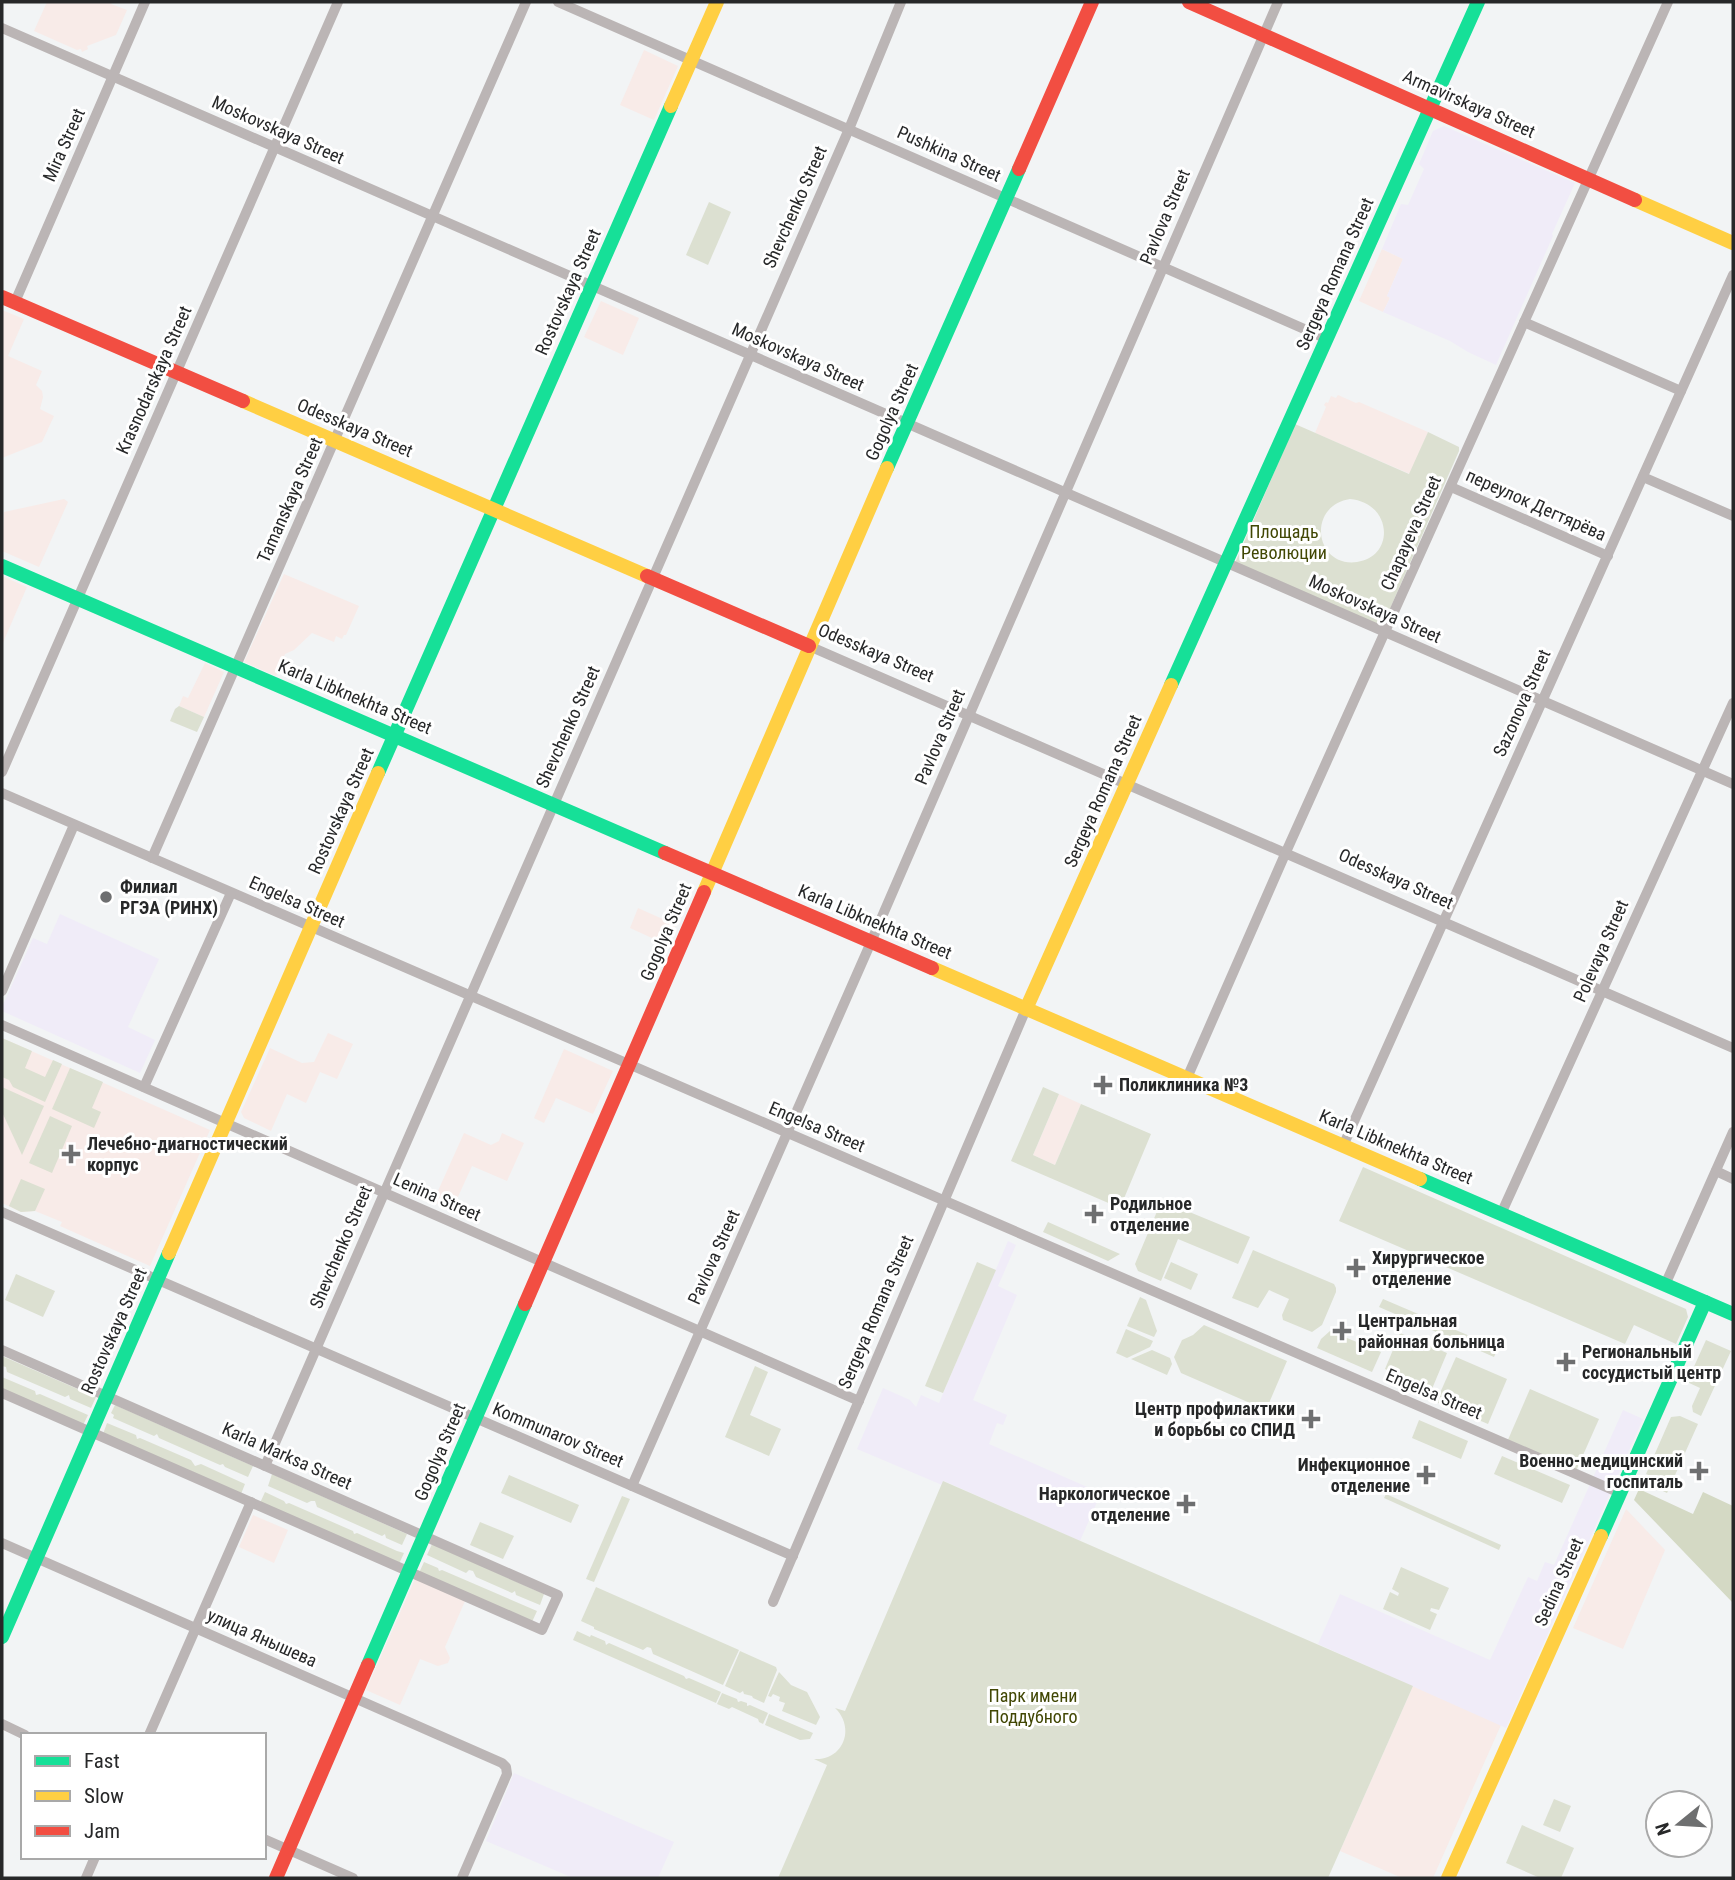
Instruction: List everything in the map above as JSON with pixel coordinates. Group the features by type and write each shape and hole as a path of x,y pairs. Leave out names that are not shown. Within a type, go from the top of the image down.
{"street":[{"name":"Mira Street","path":"8,300 113,77 145,2"},
{"name":"Krasnodarskaya Street","path":"2,772 338,2"},
{"name":"Tamanskaya Street","path":"152,858 526,2"},
{"name":"Pushkina Street","path":"558,2 1327,339"},
{"name":"Rostovskaya Street","path":"2,1637 716,2"},
{"name":"Shevchenko Street","path":"265,1465 849,129 901,2"},
{"name":"Gogolya Street","path":"276,1878 809,646 1092,2"},
{"name":"Armavirskaya Street","path":"1189,2 1733,243"},
{"name":"Pavlova Street","path":"632,1486 1278,2"},
{"name":"Sergeya Romana Street","path":"773,1602 1026,1009 1478,2"},
{"name":"Chapayeva Street","path":"1187,1078 1668,2"},
{"name":"Moskovskaya Street","path":"2,29 1733,784"},
{"name":"Sazonova Street","path":"1343,1146 1733,275"},
{"name":"Odesskaya Street","path":"8,300 1128,783 1733,1048"},
{"path":"1524,322 1681,391"},
{"path":"1643,477 1733,516"},
{"name":"переулок Дегтярёва","path":"1451,487 1608,556"},
{"name":"Karla Libknekhta Street","path":"2,566 1733,1314"},
{"name":"Polevaya Street","path":"1501,1214 1733,703"},
{"name":"Engelsa Street","path":"2,793 1620,1493"},
{"path":"2,991 74,824"},
{"path":"144,1087 231,892"},
{"name":"Lenina Street","path":"2,1025 859,1401"},
{"path":"1665,1285 1733,1132"},
{"path":"1716,1171 1733,1179"},
{"name":"Kommunarov Street","path":"2,1212 793,1556"},
{"name":"Sedina Street","path":"1448,1878 1705,1302"},
{"name":"Karla Marksa Street","path":"2,1350 558,1595 542,1630 409,1572"},
{"path":"2,1393 409,1572"},
{"path":"150,1733 251,1503"},
{"name":"улица Янышева","path":"2,1543 502,1763 507,1774 462,1878"},
{"path":"2,1724 21,1733"},
{"path":"266,1840 353,1878"},
{"path":"86,1878 94,1859"}],"shaded area":[{"path":"47,2 112,2 111,4 127,10 116,35 87,46 88,49 82,52 81,49 77,50 34,31"},
{"path":"644,50 678,66 654,120 620,105"},
{"path":"1444,126 1575,183 1496,365 1450,341 1383,312 1403,259 1382,249 1401,204 1408,205 1424,169 1419,164 1433,131"},
{"path":"1382,249 1403,259 1383,312 1359,301"},
{"path":"601,301 639,318 623,355 584,337"},
{"path":"2,310 24,319 8,356 42,371 36,385 42,391 43,397 40,409 54,416 42,442 2,458"},
{"path":"1338,395 1428,432 1410,474 1315,433 1326,407 1324,405 1331,396 1336,398"},
{"path":"64,499 68,502 39,567 2,551 4,512"},
{"path":"284,574 359,606 342,639 336,636 334,642 312,633 294,650 285,654 276,676 244,662"},
{"path":"2,576 27,587 2,645"},
{"path":"205,663 224,672 204,717 179,706 183,696 188,698"},
{"path":"638,908 676,925 667,945 630,928"},
{"path":"60,914 159,959 128,1027 155,1040 140,1073 2,1011 33,938 47,944"},
{"path":"328,1033 353,1044 337,1079 320,1072 306,1103 287,1094 271,1131 244,1118 241,1112 270,1048 302,1063 314,1062"},
{"path":"2,1038 210,1130 150,1266 60,1226 62,1222 35,1211 21,1212 2,1203"},
{"path":"564,1049 613,1071 593,1114 556,1098 544,1123 534,1118"},
{"path":"1059,1094 1081,1104 1055,1165 1033,1155"},
{"path":"464,1133 491,1145 499,1141 502,1133 524,1143 507,1181 472,1166 452,1210 433,1202"},
{"path":"1008,1241 1016,1245 998,1286 1017,1295 973,1400 1007,1415 1003,1425 997,1423 989,1444 1101,1493 1080,1541 944,1481 942,1485 857,1449 883,1388 910,1400 916,1407 921,1395 939,1403"},
{"path":"1623,1410 1643,1419 1506,1728 1318,1644 1340,1594 1490,1660 1528,1577 1537,1581 1545,1562 1554,1565"},
{"path":"1626,1509 1665,1550 1623,1649 1573,1628"},
{"path":"253,1515 288,1530 274,1563 239,1547"},
{"path":"415,1579 465,1601 445,1647 450,1658 448,1663 438,1666 420,1659 400,1705 366,1690"},
{"path":"1413,1686 1501,1725 1433,1878 1402,1878 1340,1851"},
{"path":"514,1773 674,1842 658,1878 573,1878 486,1841"}],"green space":[{"path":"709,202 731,212 708,265 686,255"},
{"name":"Площадь Революции","path":"1295,424 1409,474 1428,432 1459,447 1382,627 1235,563","holes":["1350,499 1375,510 1381,519 1383,541 1378,551 1357,562 1343,561 1332,556 1321,535 1327,513 1336,504"]},
{"path":"179,706 204,717 197,732 170,721"},
{"path":"2,1038 32,1051 25,1068 45,1077 53,1060 62,1064 45,1102 13,1087 9,1080 2,1077"},
{"path":"70,1068 103,1082 92,1108 101,1112 94,1128 52,1109"},
{"path":"2,1087 44,1106 22,1155 2,1112"},
{"path":"1043,1087 1059,1094 1033,1155 1055,1165 1081,1104 1151,1134 1120,1208 1011,1161"},
{"path":"50,1116 72,1126 52,1173 29,1163"},
{"path":"1363,1167 1686,1309 1688,1317 1676,1344 1634,1325 1625,1344 1339,1221"},
{"path":"21,1179 45,1189 35,1211 21,1212 9,1206"},
{"path":"1165,1204 1250,1237 1238,1264 1178,1239 1161,1281 1138,1271 1135,1264 1158,1209"},
{"path":"1048,1222 1120,1254 1108,1261 1043,1232"},
{"path":"1253,1250 1334,1284 1336,1292 1322,1325 1312,1332 1283,1320 1282,1315 1289,1299 1269,1290 1258,1308 1232,1298"},
{"path":"977,1262 996,1270 943,1393 925,1386"},
{"path":"1171,1262 1198,1274 1191,1290 1164,1278"},
{"path":"16,1274 55,1291 43,1317 5,1300"},
{"path":"1140,1297 1146,1300 1157,1331 1154,1337 1127,1326"},
{"path":"1383,1299 1498,1348 1494,1357 1379,1307"},
{"path":"1204,1325 1287,1361 1266,1410 1181,1373 1174,1357 1182,1340"},
{"path":"1126,1329 1153,1341 1150,1347 1127,1358 1116,1353"},
{"path":"1330,1331 1381,1352 1372,1372 1317,1348 1321,1339"},
{"path":"1400,1333 1447,1353 1429,1396 1401,1384 1403,1377 1385,1369"},
{"path":"1706,1340 1731,1351 1701,1416 1693,1412 1692,1406 1700,1388 1687,1382"},
{"path":"1152,1350 1170,1358 1172,1364 1167,1375 1131,1359"},
{"path":"2,1356 96,1397 91,1408 70,1399 69,1395 65,1397 7,1372 6,1367 2,1366"},
{"path":"1456,1357 1507,1379 1488,1424 1436,1402"},
{"path":"755,1366 768,1372 750,1415 781,1429 769,1456 725,1437"},
{"path":"2,1377 35,1391 36,1395 40,1394 88,1415 83,1425 2,1389"},
{"path":"1530,1389 1599,1419 1576,1471 1507,1442"},
{"path":"115,1405 253,1466 248,1477 159,1438 157,1434 154,1436 113,1418 111,1413"},
{"path":"1680,1416 1698,1424 1667,1493 1652,1486 1655,1478 1646,1474 1671,1417"},
{"path":"1419,1420 1468,1441 1461,1459 1412,1438"},
{"path":"107,1423 136,1435 137,1439 191,1460 195,1466 201,1464 245,1484 241,1494 103,1434"},
{"path":"1502,1456 1570,1485 1562,1503 1494,1474"},
{"path":"272,1474 407,1534 402,1545 386,1538 385,1534 382,1536 317,1507 315,1501 307,1503 268,1486"},
{"path":"509,1475 579,1505 571,1523 501,1493"},
{"name":"Парк имени Поддубного","path":"943,1481 1413,1686 1328,1878 778,1878 827,1765 814,1759 832,1755 843,1742 845,1725 835,1708 845,1711"},
{"path":"1639,1489 1693,1514 1703,1492 1733,1506 1733,1603 1634,1500"},
{"path":"265,1492 286,1504 353,1531 354,1534 404,1553 399,1564 260,1503"},
{"path":"1386,1494 1501,1545 1499,1550 1384,1498"},
{"path":"622,1496 630,1499 594,1582 586,1579"},
{"path":"480,1522 514,1536 503,1559 470,1545"},
{"path":"432,1544 544,1594 540,1605 516,1595 515,1591 512,1593 476,1577 473,1571 466,1573 427,1555"},
{"path":"424,1562 439,1571 537,1611 532,1622 419,1573"},
{"path":"1401,1567 1449,1588 1439,1610 1431,1608 1430,1611 1437,1614 1430,1630 1383,1609 1390,1592 1398,1596 1399,1593 1392,1589"},
{"path":"596,1587 739,1650 723,1685 653,1654 651,1648 643,1650 581,1621"},
{"path":"577,1631 721,1692 716,1703 573,1640"},
{"path":"740,1651 776,1667 764,1703 744,1694 743,1691 740,1693 725,1686"},
{"path":"779,1672 791,1685 807,1692 820,1717 816,1725 782,1711 785,1703 779,1701 780,1697 773,1694 768,1696"},
{"path":"722,1693 768,1713 763,1724 732,1707 729,1709 717,1704"},
{"path":"769,1714 813,1733 810,1739 800,1740 765,1725"},
{"path":"1554,1799 1571,1806 1560,1832 1543,1825"},
{"path":"1522,1825 1574,1848 1561,1878 1540,1878 1506,1863"}],"traffic: fast":[{"path":"1171,685 1478,2"},
{"path":"378,773 671,106"},
{"path":"887,468 1019,169"},
{"path":"2,566 665,853"},
{"path":"1420,1179 1733,1314"},
{"path":"2,1637 169,1253"},
{"path":"1601,1536 1705,1302"},
{"path":"368,1665 525,1304"}],"traffic: slow":[{"path":"671,106 717,2"},
{"path":"1635,200 1733,243"},
{"path":"243,401 647,576"},
{"path":"704,892 887,468"},
{"path":"1026,1009 1171,685"},
{"path":"169,1253 378,773"},
{"path":"932,968 1420,1179"},
{"path":"1448,1878 1601,1536"}],"traffic: jam":[{"path":"1019,169 1092,2"},
{"path":"1189,2 1635,200"},
{"path":"2,297 243,401"},
{"path":"647,576 809,646"},
{"path":"665,853 932,968"},
{"path":"525,1304 704,892"},
{"path":"276,1878 368,1665"}],"place":[{"name":"Филиал РГЭА (РИНХ)","path":"106,897"},
{"name":"Поликлиника №3","path":"1103,1085"},
{"name":"Лечебно-диагностический корпус","path":"71,1154"},
{"name":"Родильное отделение","path":"1094,1214"},
{"name":"Хирургическое отделение","path":"1356,1268"},
{"name":"Центральная районная больница","path":"1342,1331"},
{"name":"Региональный сосудистый центр","path":"1566,1362"},
{"name":"Центр профилактики и борьбы со СПИД","path":"1311,1419"},
{"name":"Военно-медицинский госпиталь","path":"1699,1471"},
{"name":"Инфекционное отделение","path":"1426,1475"},
{"name":"Наркологическое отделение","path":"1186,1504"}]}
